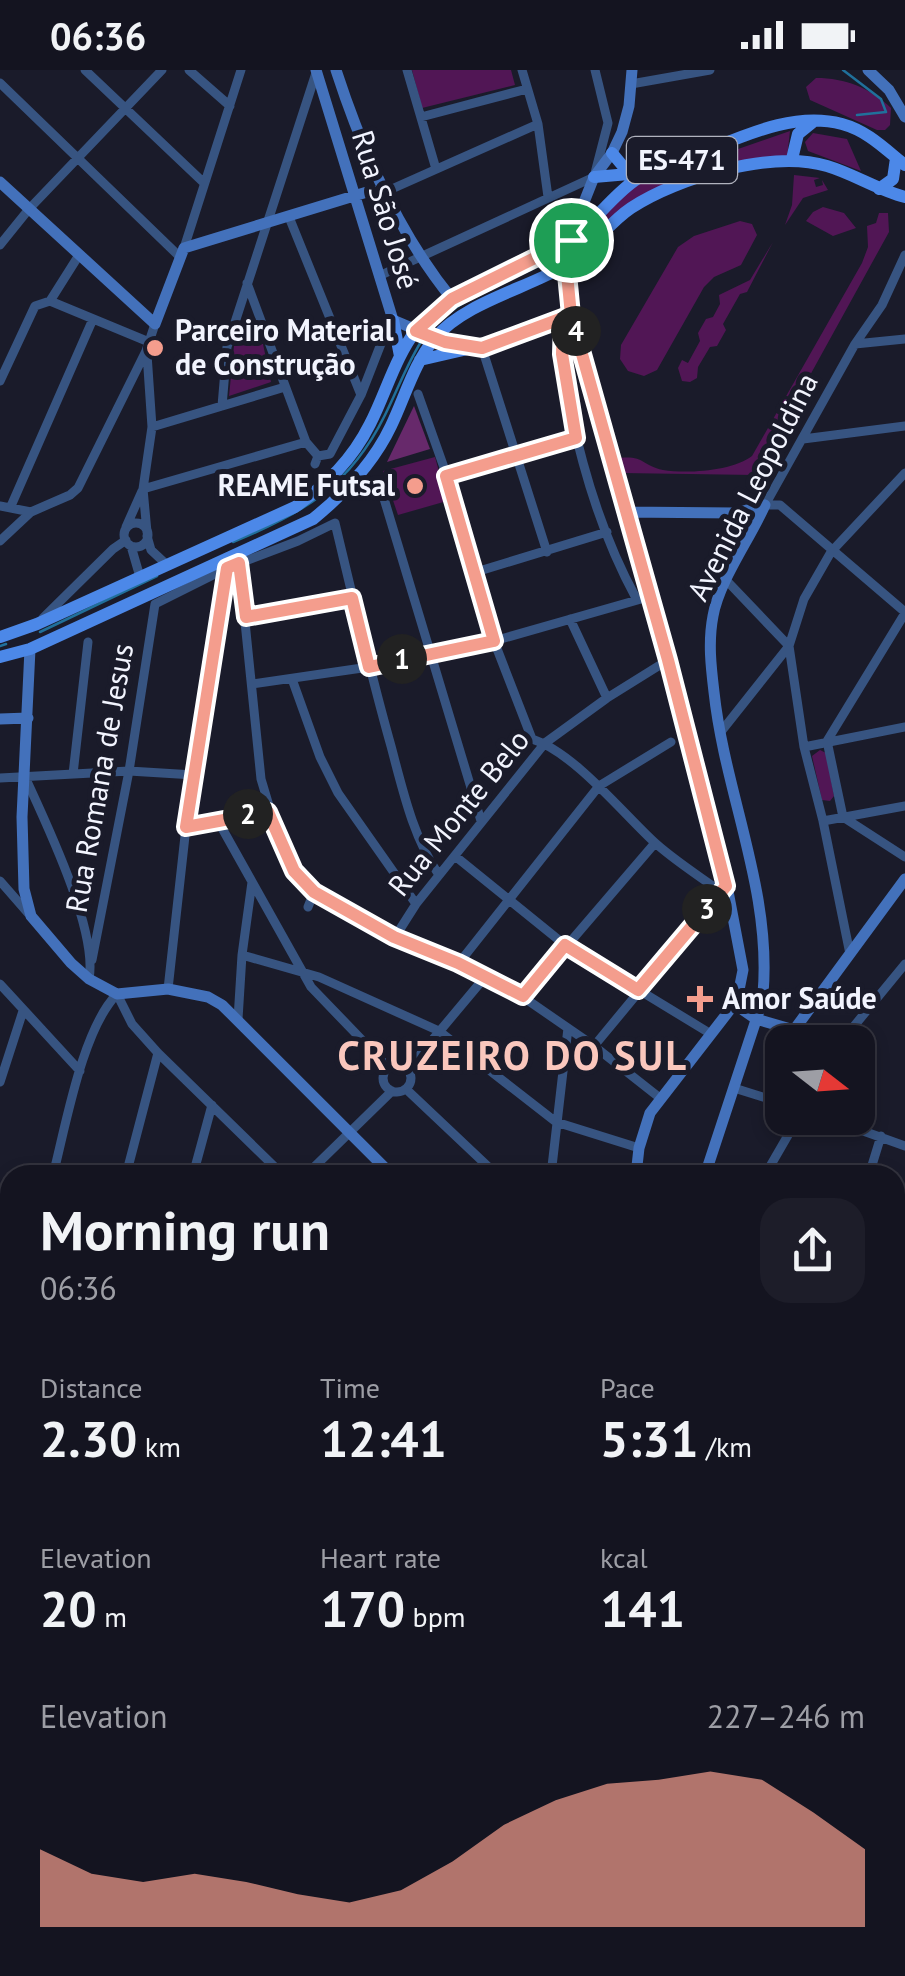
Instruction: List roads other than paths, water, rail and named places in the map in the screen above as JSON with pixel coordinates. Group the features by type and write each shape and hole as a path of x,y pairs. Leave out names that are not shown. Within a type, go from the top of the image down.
{"main road":[{"path":"792,160 798,134 814,121"},
{"name":"ES-471","path":"3,636 38,624 294,507 323,487 356,449 400,356 426,334 452,299 571,240 638,175 772,126 814,121 835,122 863,132 901,161"},
{"path":"612,152 619,166 638,175"},
{"name":"ES-471","path":"426,334 567,265 624,213 645,200 721,170 792,160 830,166 905,198"},
{"path":"880,189 896,174 901,161"},
{"path":"594,176 638,175"},
{"path":"542,255 567,265"},
{"path":"392,319 400,356"},
{"name":"ES-471","path":"0,657 30,649 313,519 335,502 372,459 420,360 426,334"},
{"path":"420,360 477,348"},
{"path":"3,636 30,649 38,624"}],"street":[{"path":"85,70 203,182"},
{"path":"0,245 29,209 162,70"},
{"path":"189,70 230,106"},
{"path":"0,540 30,512 78,488 148,347 242,70"},
{"name":"Rua São José","path":"336,70 354,125 385,192 422,257 452,299"},
{"path":"407,70 436,169"},
{"path":"522,70 538,124 548,198"},
{"path":"595,70 608,123 571,240 562,354 576,438 607,532 642,597 668,660 743,970 738,1005 783,1025"},
{"path":"378,276 594,176 612,152 629,106 632,70"},
{"path":"631,84 710,70"},
{"path":"868,70 902,111"},
{"path":"222,406 227,347 316,71"},
{"name":"Rua São José","path":"316,71 392,319 426,334 477,348"},
{"path":"0,83 182,252"},
{"path":"421,117 527,89"},
{"path":"182,252 372,190 385,192 538,124"},
{"path":"0,182 155,324"},
{"path":"577,183 585,199"},
{"path":"289,217 361,396"},
{"path":"0,381 34,306 50,300 79,255"},
{"name":"Avenida Leopoldina","path":"763,994 765,936 749,851 718,735 710,645 713,612 765,505 854,344 882,305 905,255"},
{"path":"247,283 306,442 317,460 330,454 361,396 392,319"},
{"path":"50,300 148,347"},
{"path":"547,552 477,348 567,317"},
{"path":"567,317 595,396 642,597"},
{"path":"30,512 6,506 93,318"},
{"path":"854,344 905,339"},
{"path":"140,577 127,538 143,489 152,427 148,347"},
{"path":"152,427 285,387"},
{"path":"418,394 476,572 494,641 526,730 532,739 545,743 598,786 655,843 724,889"},
{"path":"803,438 905,426"},
{"path":"446,476 576,438"},
{"path":"143,489 306,442"},
{"path":"718,735 789,646 804,599 831,552 905,473"},
{"path":"379,482 481,821"},
{"path":"143,489 151,550 166,564"},
{"path":"624,512 736,512 765,505 780,506 831,552 903,607 827,742 843,817 905,857"},
{"path":"736,512 754,530"},
{"path":"38,624 138,523 147,534"},
{"path":"168,990 186,827 227,568 335,523 369,667 416,833 440,875"},
{"path":"476,572 607,532"},
{"path":"127,538 142,545 147,534"},
{"path":"239,563 261,779 268,812 294,871 314,892 394,937 523,996 660,1098"},
{"name":"Rua Romana de Jesus","path":"89,979 129,771 155,604 227,568"},
{"path":"727,581 789,646 804,747 824,822 850,954"},
{"path":"252,684 369,667 494,641 642,597"},
{"path":"246,617 352,598"},
{"path":"570,618 606,698"},
{"path":"73,774 88,642"},
{"path":"30,649 22,860 31,916"},
{"name":"Rua Monte Belo","path":"394,937 545,743 606,698 668,660"},
{"path":"292,679 320,758 338,793 416,904"},
{"path":"0,719 28,718"},
{"path":"804,747 905,727"},
{"path":"458,963 598,786 671,742"},
{"path":"0,778 129,771 194,776"},
{"path":"25,776 78,908 92,960"},
{"path":"824,822 905,806"},
{"path":"186,827 268,812"},
{"path":"218,820 321,1000 388,1067"},
{"path":"523,996 655,843"},
{"path":"456,856 565,945 711,1034"},
{"path":"798,1025 905,879"},
{"path":"0,881 61,954 89,979 117,994 168,990 208,997 238,1018 382,1165"},
{"path":"238,1018 252,882"},
{"path":"594,1046 724,889"},
{"path":"308,906 314,892"},
{"path":"242,954 302,971 438,1031 556,1122 639,1148"},
{"path":"855,1025 905,964"},
{"path":"408,1069 485,977"},
{"path":"0,984 80,1071"},
{"path":"637,1165 639,1148 660,1098 738,993 752,984 763,994 709,1165"},
{"path":"117,994 132,1024 158,1054 273,1165"},
{"path":"55,1165 80,1071 102,1013 117,994"},
{"path":"0,1082 24,1011"},
{"path":"551,1165 568,1028"},
{"path":"129,1165 158,1054"},
{"path":"388,1067 398,1064 408,1069 411,1080 406,1089"},
{"path":"388,1067 383,1080 392,1091"},
{"path":"734,1088 765,1098"},
{"path":"316,1165 392,1091 406,1089"},
{"path":"406,1089 486,1165"},
{"path":"196,1165 212,1105"},
{"path":"875,1134 905,1146"},
{"path":"771,1165 788,1135"},
{"path":"872,1165 881,1136"}],"waterway":[{"path":"843,70 881,99 886,112 857,115"},
{"path":"429,331 468,300 543,264"},
{"path":"233,542 303,508 340,479 371,440 424,337"},
{"path":"40,632 157,576"},
{"path":"0,646 6,644"}],"place":[{"name":"Parceiro Material de Construção","path":"155,348"},
{"name":"REAME Futsal","path":"415,486"},
{"name":"Amor Saúde","path":"700,999"}],"district":[{"name":"CRUZEIRO DO SUL","path":"513,1056"}]}
